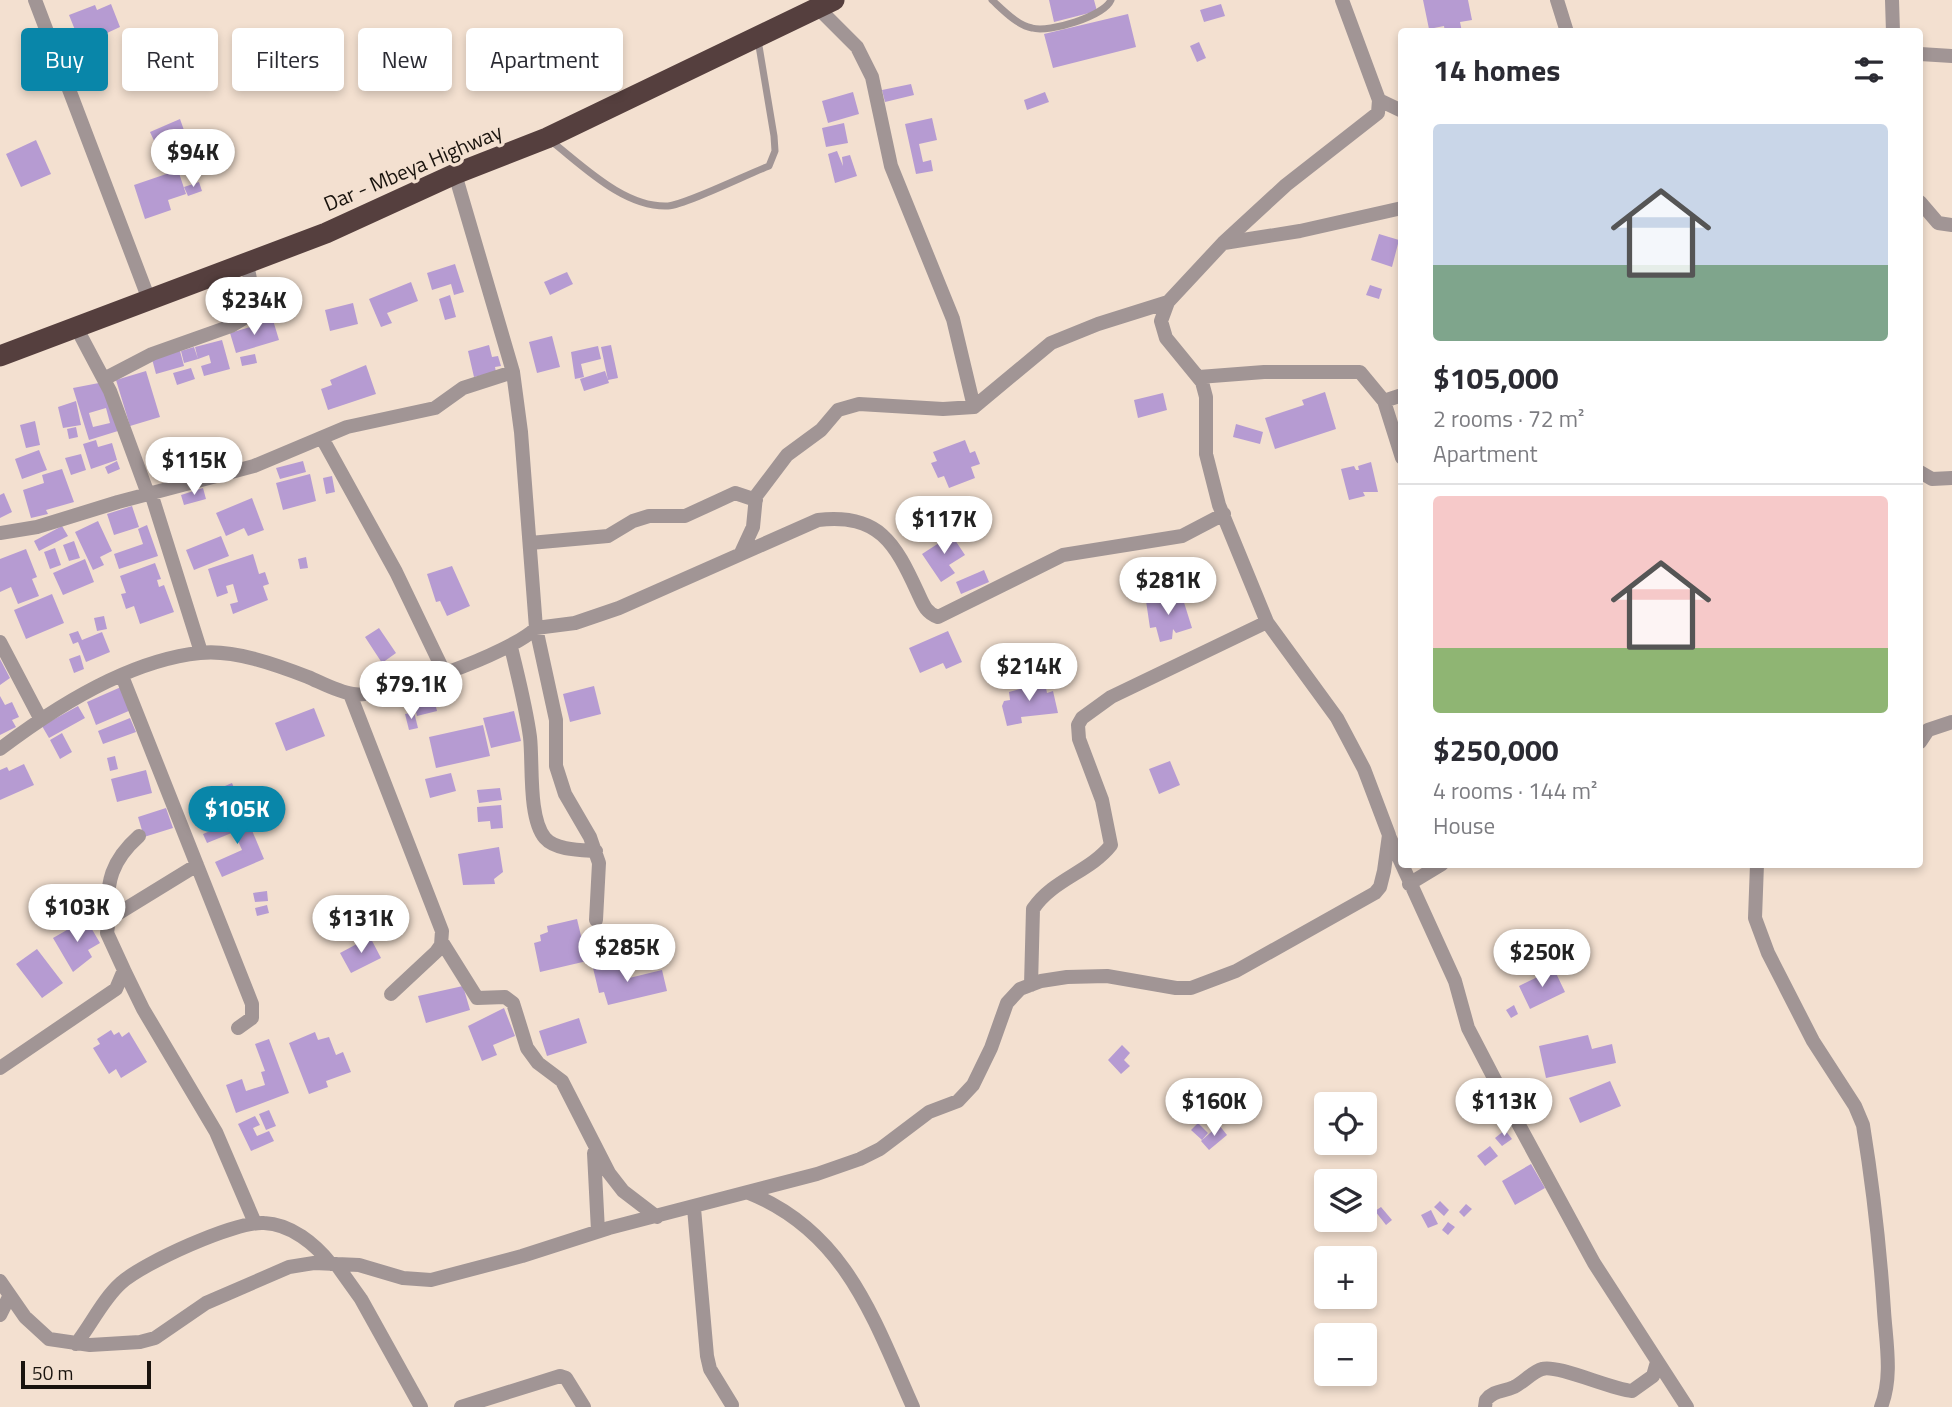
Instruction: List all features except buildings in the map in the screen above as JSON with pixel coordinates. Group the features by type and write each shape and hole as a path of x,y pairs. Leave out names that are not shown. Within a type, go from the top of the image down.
{"highway":[{"name":"Dar - Mbeya Highway","path":"0,356 148,297 247,264 326,233 455,174 547,138 826,4"}],"street":[{"path":"35,0 148,297"},
{"path":"1342,0 1379,100 1378,113 1286,185 1223,243 1168,302 1163,310 1162,329 1166,338 1199,377 1206,397 1206,454 1224,514 1267,622 1349,737 1398,857"},
{"path":"1557,0 1566,28"},
{"path":"1892,0 1893,28"},
{"path":"826,4 857,47 872,77 891,166 953,319 974,407"},
{"path":"1923,54 1952,56"},
{"path":"1379,100 1398,109"},
{"path":"455,174 513,372 536,628 556,720 556,766 565,794 596,852 601,875 596,920"},
{"path":"1923,206 1938,223 1952,225"},
{"path":"1223,243 1300,231 1398,209"},
{"path":"104,379 152,354 231,326 251,314 253,294 247,264"},
{"path":"741,553 753,527 756,499 787,455 821,430 838,410 859,404 943,410 974,407 1051,344 1098,324 1168,302"},
{"path":"75,326 104,379 149,494 201,652"},
{"path":"1199,377 1356,371 1366,375 1384,401 1398,445"},
{"path":"0,533 46,525 254,466 369,421 435,408 463,388 513,372"},
{"path":"1384,401 1398,396"},
{"path":"322,438 396,572 444,672"},
{"path":"1923,474 1932,480 1952,478"},
{"path":"530,543 608,536 633,520 649,516 685,516 735,493 756,499"},
{"path":"0,749 40,719 122,676 167,660 201,652 269,665 350,694 376,693 511,647 536,628 575,623 619,608 818,520 849,519 871,524 887,538 906,566 924,607 930,615 938,617 1063,555 1182,536 1224,514"},
{"path":"1031,985 1033,909 1058,883 1096,859 1111,845 1102,800 1079,739 1077,725 1082,718 1111,697 1267,622"},
{"path":"0,642 40,719"},
{"path":"511,647 530,736 535,813 542,834 549,841 565,847 596,852"},
{"path":"122,676 254,1009 252,1018 238,1028"},
{"path":"350,694 441,925 442,942 477,998 505,997 513,1003 527,1048 538,1063 562,1081 594,1148 623,1191 657,1217"},
{"path":"1923,737 1928,730 1952,722"},
{"path":"0,1281 9,1297 49,1339 76,1344 149,1341 193,1311 266,1276 289,1268 359,1265 416,1281 431,1280 523,1256 598,1231 749,1193 860,1159 880,1149 929,1112 958,1101 973,1085 991,1048 1007,1003 1020,989 1067,977 1107,976 1176,988 1208,982 1236,971 1375,893 1380,887 1384,871 1389,835"},
{"path":"139,836 114,864 108,894 107,933 143,1009 216,1132 255,1223"},
{"path":"109,919 197,865"},
{"path":"1402,868 1455,981 1468,1028 1507,1103 1581,1242 1688,1407"},
{"path":"1409,884 1435,868"},
{"path":"1757,868 1755,918 1768,953 1813,1041 1856,1106 1863,1125 1880,1248 1888,1360 1885,1396 1881,1407"},
{"path":"391,994 436,952 442,942"},
{"path":"0,1068 116,989 124,970"},
{"path":"594,1148 598,1231"},
{"path":"749,1193 789,1213 827,1244 883,1332 914,1407"},
{"path":"694,1208 707,1356 710,1369 732,1405"},
{"path":"76,1344 114,1290 132,1274 192,1245 255,1223 275,1225 316,1245 334,1264 367,1309 421,1407"},
{"path":"0,1315 9,1297"},
{"path":"1485,1407 1486,1400 1492,1393 1513,1388 1541,1369 1557,1369 1600,1384 1632,1391 1653,1376 1657,1362"},
{"path":"461,1407 560,1376 566,1378 584,1407"}],"lane":[{"path":"992,0 1031,28 1050,29 1102,12 1111,0"},
{"path":"547,138 616,190 640,200 668,206 769,166 775,151 774,136 757,36"}]}
